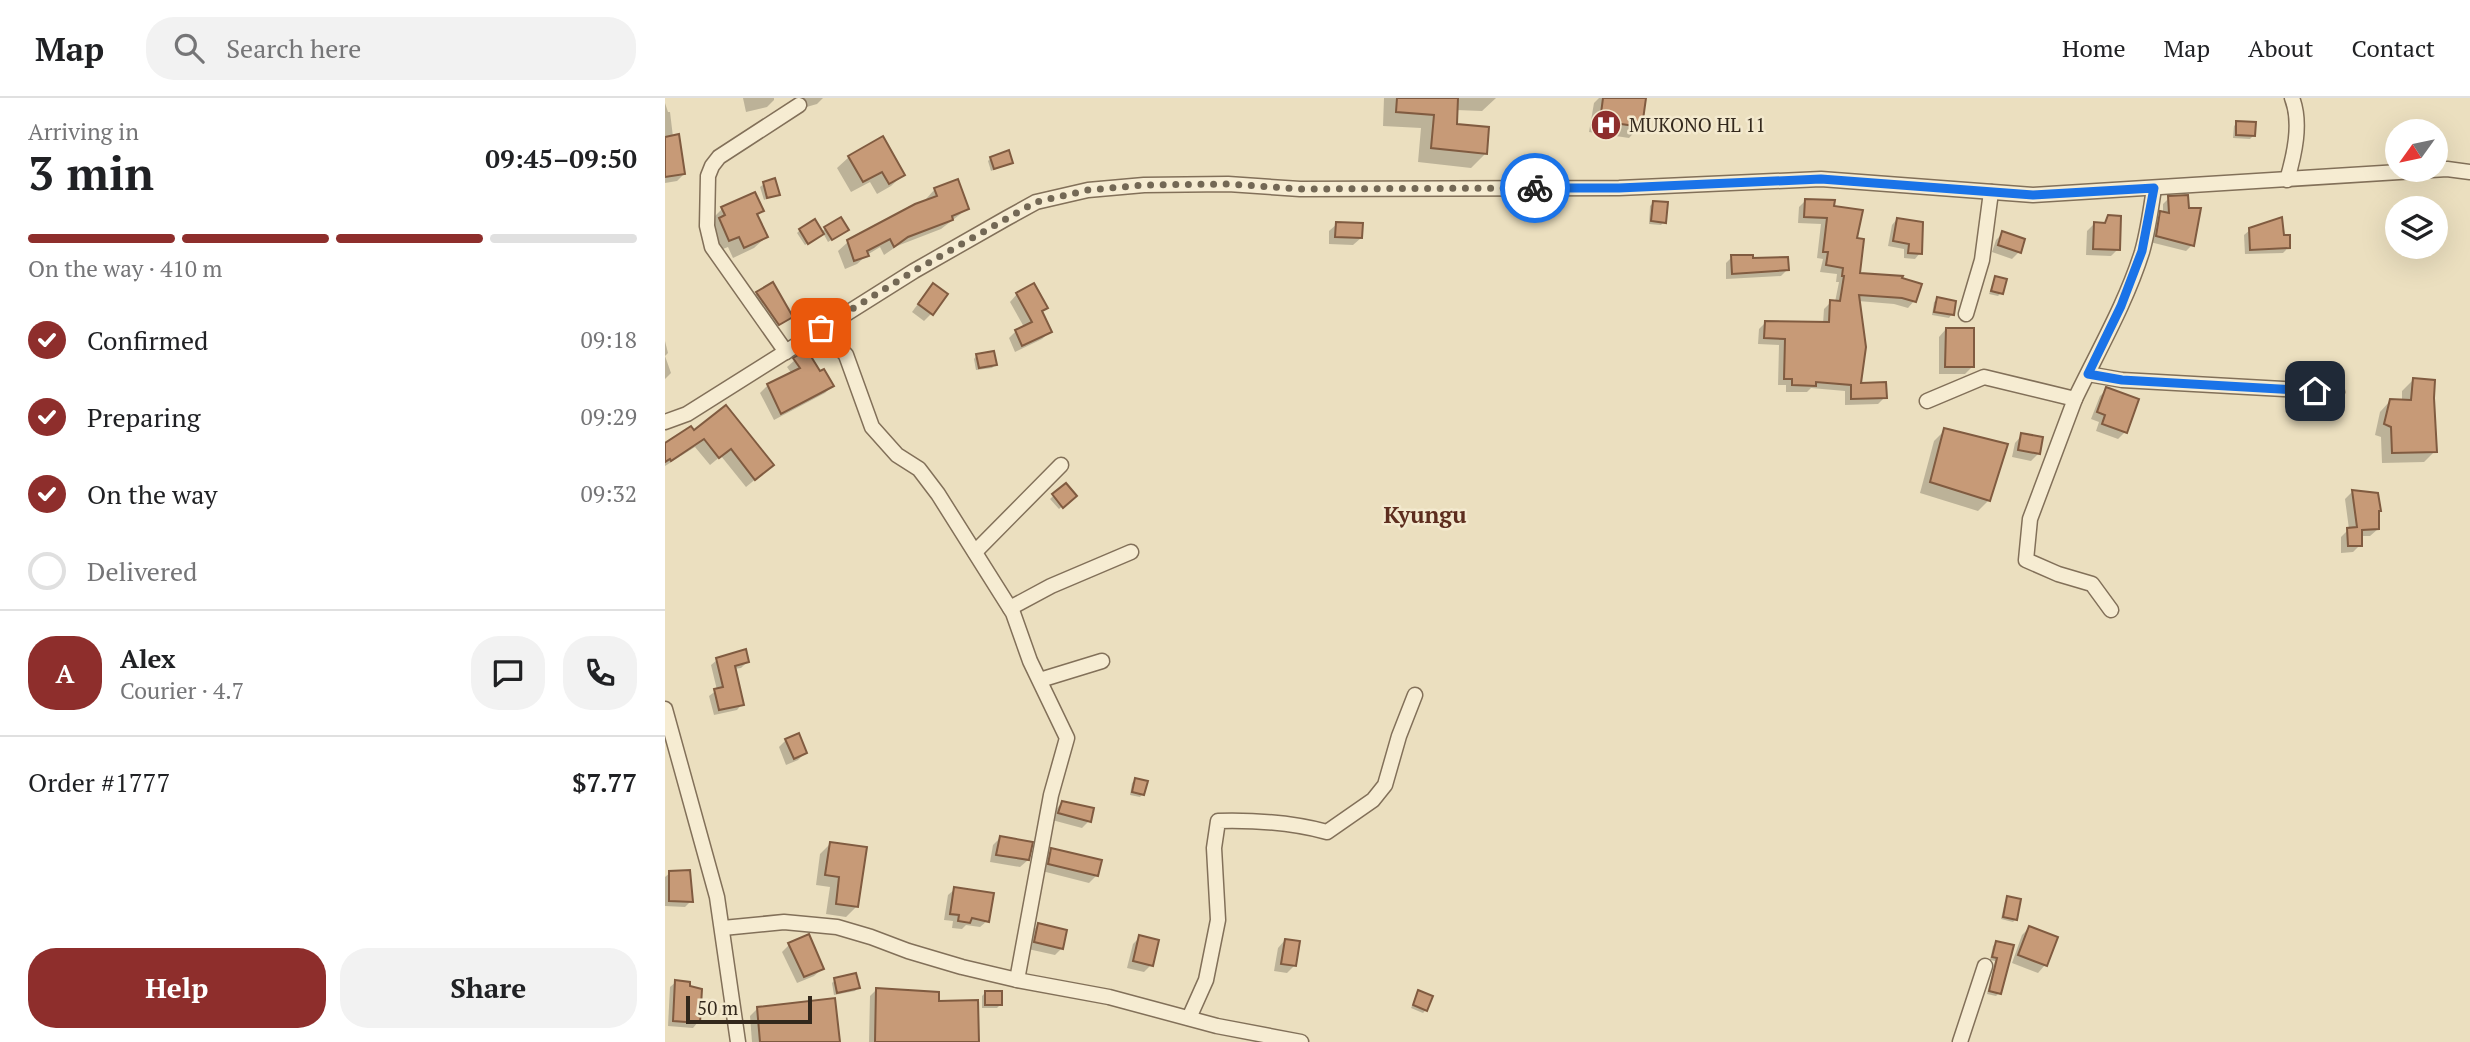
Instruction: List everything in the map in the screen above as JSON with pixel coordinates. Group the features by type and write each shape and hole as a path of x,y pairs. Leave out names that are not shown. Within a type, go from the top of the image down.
{"street":[{"path":"2287,180 2295,150 2295,106 2292,98"},
{"path":"786,352 712,247 707,226 708,176 719,157 799,105"},
{"path":"665,422 687,414 914,271 1036,202 1088,190 1144,185 1228,184 1300,189 1619,188 1821,179 2033,195 2447,169 2470,172"},
{"path":"2111,610 2092,584 2058,574 2026,560 2030,519 2075,399 2121,306 2142,251 2154,188"},
{"path":"1966,314 1982,260 1991,192"},
{"path":"821,328 846,355 872,427 897,455 919,470 954,517 1010,608 1039,680 1067,738 1051,795 1017,980"},
{"path":"2088,374 2122,380 2337,392"},
{"path":"1927,401 1984,377 2075,399"},
{"path":"975,552 1061,465"},
{"path":"1010,608 1051,586 1131,552"},
{"path":"1039,680 1102,661"},
{"path":"1189,1018 1206,980 1218,920 1214,848 1218,821 1264,820 1303,825 1327,832 1373,800 1385,785 1399,736 1415,695"},
{"path":"665,709 670,744 723,928 738,1042"},
{"path":"723,928 784,922 837,927 908,951 1017,980 1109,997 1189,1018 1301,1042"},
{"path":"1960,1042 1985,966"}],"building":[{"path":"1397,98 1458,98 1457,124 1489,127 1487,154 1431,148 1434,115 1396,112"},
{"path":"1603,98 1646,98 1642,127 1600,121"},
{"path":"2236,121 2256,122 2255,136 2236,135"},
{"path":"679,134 685,174 665,177 665,137"},
{"path":"883,136 905,175 889,184 882,172 863,182 848,156"},
{"path":"1009,150 1013,163 994,169 990,157"},
{"path":"775,178 780,195 767,198 763,182"},
{"path":"958,179 969,209 952,216 953,220 908,237 894,247 890,239 867,251 869,256 854,261 847,240 915,204 937,196 934,188"},
{"path":"755,192 764,211 757,214 768,237 744,248 739,237 729,241 719,218 725,215 721,207"},
{"path":"2188,195 2189,208 2201,208 2194,246 2156,236 2160,211 2169,213 2168,196"},
{"path":"1805,199 1835,200 1834,206 1863,210 1857,238 1864,239 1860,273 1903,276 1902,278 1922,284 1916,302 1902,298 1859,295 1866,347 1861,383 1886,382 1887,398 1851,399 1851,385 1816,382 1816,386 1792,385 1792,379 1784,379 1785,339 1764,338 1765,321 1829,322 1830,300 1840,301 1843,268 1826,265 1828,252 1823,252 1827,218 1804,217"},
{"path":"1653,201 1668,202 1666,223 1651,221"},
{"path":"2108,215 2121,216 2120,250 2093,249 2094,222 2105,223"},
{"path":"841,217 849,230 832,240 824,227"},
{"path":"2282,217 2284,235 2290,235 2290,248 2250,250 2249,228"},
{"path":"1897,218 1923,222 1922,254 1908,253 1909,244 1893,241"},
{"path":"815,219 824,234 808,244 799,229"},
{"path":"1336,222 1363,223 1362,238 1335,237"},
{"path":"2002,231 2025,239 2021,253 1998,245"},
{"path":"1731,255 1753,255 1753,258 1788,257 1789,270 1732,274"},
{"path":"1995,276 2007,279 2003,294 1991,291"},
{"path":"773,282 793,317 779,325 756,292"},
{"path":"933,283 948,294 933,315 918,304"},
{"path":"1034,283 1048,308 1042,311 1052,332 1022,346 1015,330 1032,322 1016,293"},
{"path":"1937,297 1956,301 1954,315 1934,312"},
{"path":"1946,328 1974,328 1974,367 1945,367"},
{"path":"807,350 820,371 824,369 834,386 781,414 767,384 800,368 793,358"},
{"path":"994,351 997,365 979,368 976,354"},
{"path":"2413,378 2435,380 2437,452 2392,453 2391,427 2384,424 2390,399 2411,400"},
{"path":"2106,387 2139,399 2127,433 2102,424 2105,415 2097,412"},
{"path":"726,405 774,465 755,480 731,449 719,458 704,439 671,461 670,459 665,462 665,443 691,426 694,430"},
{"path":"1944,428 2008,444 1990,501 1930,482"},
{"path":"2021,433 2043,437 2040,454 2018,450"},
{"path":"1066,483 1077,496 1063,508 1052,494"},
{"path":"2352,490 2378,493 2381,511 2379,529 2362,530 2362,546 2348,546 2347,528 2357,527"},
{"path":"746,649 749,662 735,666 744,705 719,710 714,689 723,687 716,658"},
{"path":"799,733 807,753 794,759 785,739"},
{"path":"1135,778 1148,781 1144,795 1132,792"},
{"path":"1062,801 1094,808 1091,822 1058,813"},
{"path":"1000,836 1033,842 1029,860 996,855"},
{"path":"830,842 867,847 858,907 836,904 839,877 825,875"},
{"path":"1051,848 1102,860 1098,876 1048,864"},
{"path":"690,870 693,902 669,901 669,871"},
{"path":"954,887 994,893 989,922 972,918 970,923 958,921 959,915 950,914"},
{"path":"2007,896 2021,899 2017,920 2003,917"},
{"path":"1038,923 1067,930 1063,949 1034,942"},
{"path":"2029,926 2058,937 2047,966 2018,955"},
{"path":"809,934 824,969 804,977 788,943"},
{"path":"1139,935 1159,940 1153,966 1133,961"},
{"path":"1285,939 1300,941 1296,966 1281,964"},
{"path":"1996,941 2014,945 2001,994 1989,991 1997,958 1992,957"},
{"path":"856,973 860,988 837,993 834,978"},
{"path":"675,980 690,982 690,986 702,989 700,1023 673,1021"},
{"path":"876,988 939,992 939,1001 978,1000 979,1042 875,1042"},
{"path":"1418,990 1433,996 1427,1011 1413,1005"},
{"path":"985,991 1002,991 1002,1005 985,1005"},
{"path":"835,998 840,1042 760,1042 757,1007"}],"way so far":[{"path":"821,328 914,271 1036,202 1088,190 1144,185 1228,184 1300,189 1535,188"}],"place":[{"name":"MUKONO HL 11","path":"1606,125"}],"district":[{"name":"Kyungu","path":"1425,515"}],"route":[{"path":"1535,188 1619,188 1821,179 2033,195 2154,188 2142,251 2133,277 2088,374 2122,380 2315,391"}]}
